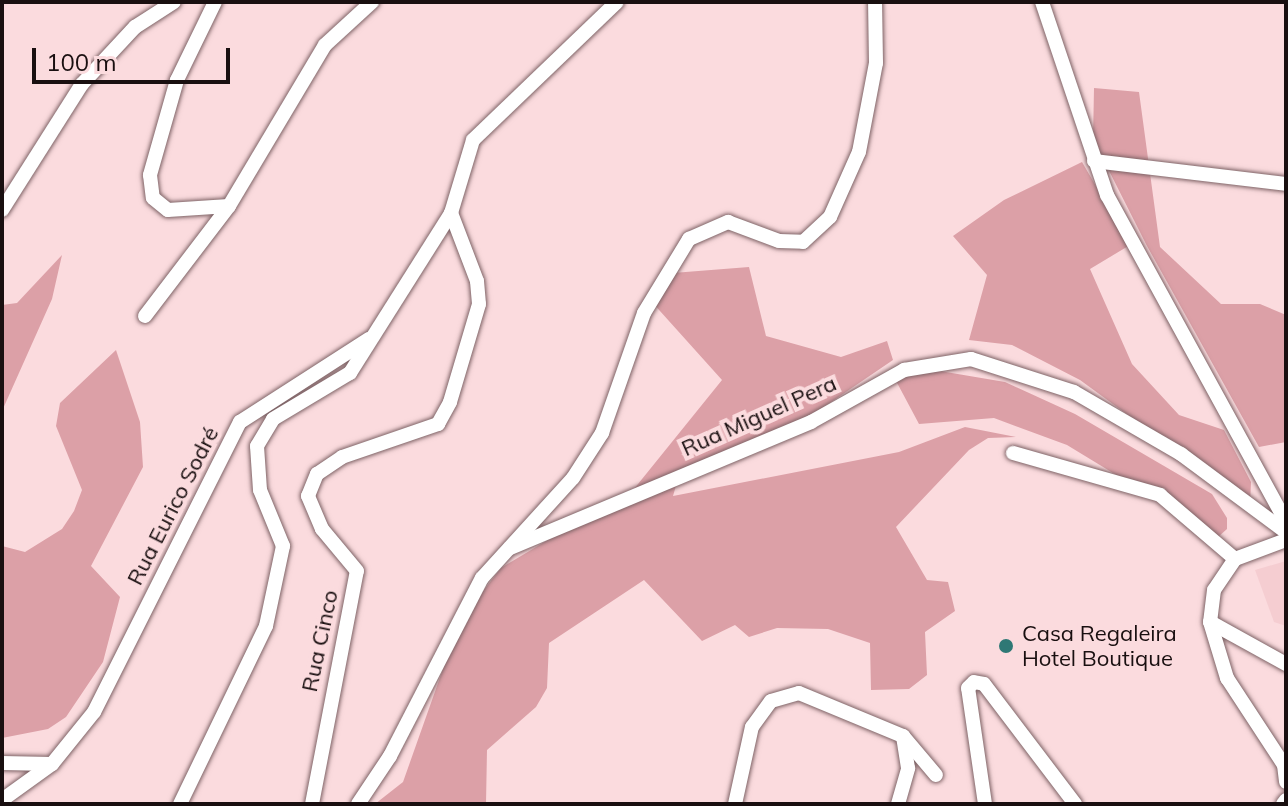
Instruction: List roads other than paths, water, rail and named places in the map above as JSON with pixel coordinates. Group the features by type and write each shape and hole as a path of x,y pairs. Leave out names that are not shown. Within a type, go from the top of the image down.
{"street":[{"path":"2,210 82,84 135,27 158,8 174,2"},
{"path":"215,2 177,80 150,175 153,198 168,210 229,206"},
{"path":"145,316 229,206 325,45 372,2"},
{"name":"Rua Eurico Sodré","path":"2,800 52,764 94,712 240,422 376,335 451,213 473,140 617,2"},
{"path":"358,804 390,756 450,631 506,550 573,478 602,433 644,313 689,239 728,222 779,241 803,242 830,217 859,152 876,63 875,2"},
{"path":"1042,2 1094,161 1286,522"},
{"path":"1094,161 1286,184"},
{"name":"Rua Cinco","path":"312,804 357,571 322,529 308,496 317,474 342,457 438,424 450,402 479,304 477,281 451,213"},
{"path":"180,804 266,626 283,546 260,490 257,446 273,419 350,373 376,335"},
{"name":"Rua Miguel Pera","path":"506,550 811,422 904,370 971,359 1074,392 1181,454 1286,532"},
{"path":"1013,453 1160,495 1235,559"},
{"path":"1286,540 1235,559 1214,590 1210,622 1227,678 1284,765 1286,782"},
{"path":"1210,622 1286,664"},
{"path":"985,804 968,688 984,684 1075,804"},
{"path":"735,804 752,727 771,701 799,693 903,736 936,775"},
{"path":"898,804 908,768 903,736"},
{"path":"2,763 52,764"}],"place":[{"name":"Casa Regaleira Hotel Boutique","path":"1006,646"}]}
